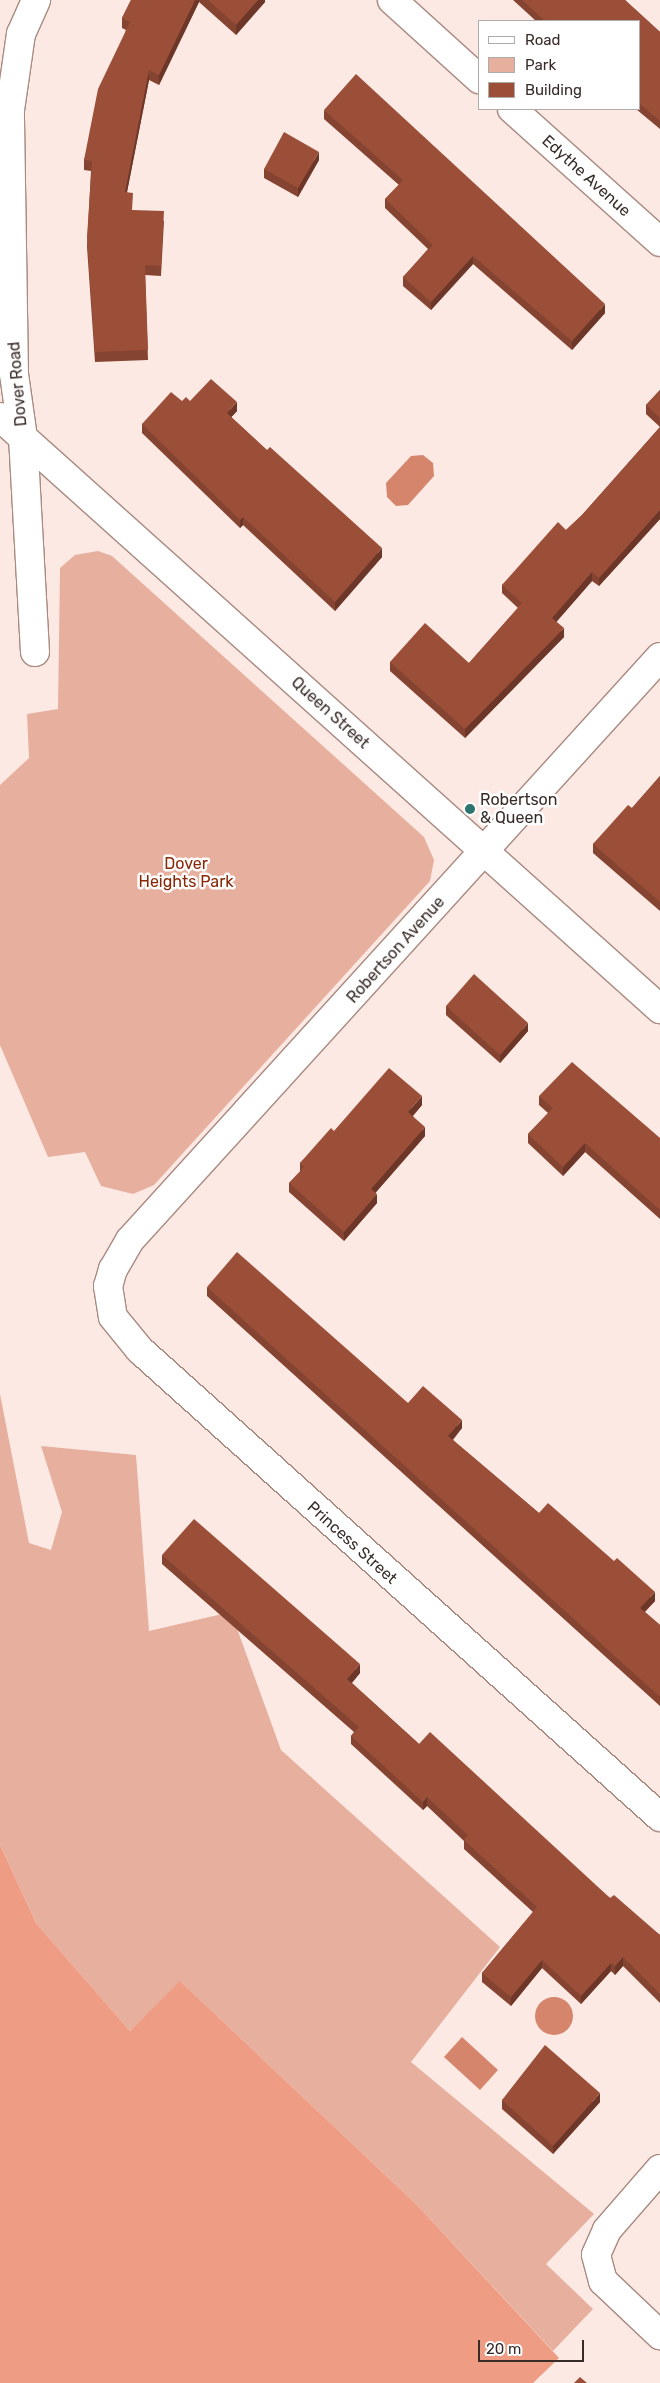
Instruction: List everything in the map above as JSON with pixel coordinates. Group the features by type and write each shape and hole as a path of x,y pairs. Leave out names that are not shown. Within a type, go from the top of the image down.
{"street":[{"name":"Dover Road","path":"35,652 23,438 14,374 10,110 21,34 36,0"},
{"path":"392,0 478,78"},
{"name":"Edythe Avenue","path":"513,110 660,242"},
{"name":"Queen Street","path":"0,417 660,1009"},
{"name":"Robertson Avenue","path":"130,1240 660,657"},
{"name":"Princess Street","path":"130,1240 112,1268 108,1286 113,1317 121,1331 196,1404 660,1817"},
{"path":"660,2169 606,2230 596,2255 603,2281 660,2335"}],"green space":[{"name":"Dover Heights Park","path":"98,551 112,556 424,837 434,860 430,881 154,1185 133,1194 101,1186 85,1152 48,1157 0,1045 0,785 29,758 27,714 58,709 60,568 75,555"},
{"path":"0,1394 29,1543 51,1550 62,1512 41,1446 136,1455 149,1631 231,1612 281,1750 500,1947 411,2062 594,2214 546,2264 593,2309 553,2351 416,2204 181,1982 130,2031 36,1923 0,1845"}],"shaded area":[{"path":"423,455 433,463 434,476 408,505 396,506 387,497 386,483 411,456"},
{"path":"0,1845 36,1923 130,2031 180,1981 416,2204 559,2358 533,2383 0,2383"},
{"path":"554,1997 561,1998 567,2003 572,2009 572,2023 567,2029 561,2034 554,2035 547,2034 541,2029 536,2023 535,2016 536,2009 541,2003 547,1998"},
{"path":"462,2037 498,2070 480,2090 444,2057"}],"building":[{"path":"131,0 195,0 159,75 149,70 125,192 133,193 132,210 164,211 161,266 145,265 148,350 95,352 87,237 92,161 84,160 98,89 130,22 122,18"},
{"path":"208,0 258,0 236,25"},
{"path":"522,0 625,0 660,32 660,121 640,104 640,20 544,20"},
{"path":"356,74 605,304 572,341 473,256 431,302 403,277 433,245 385,199 403,180 324,110"},
{"path":"284,132 319,152 298,188 264,169"},
{"path":"211,379 237,402 227,413 267,450 270,447 382,548 335,602 243,517 240,520 142,424 171,392 182,401 186,397 190,401"},
{"path":"660,390 660,418 646,405"},
{"path":"660,427 660,510 599,578 592,572 552,618 564,628 465,729 390,662 425,623 469,663 522,603 502,585 558,522 566,530 582,515"},
{"path":"660,776 660,902 593,844 628,805 632,808"},
{"path":"474,974 528,1023 500,1055 446,1006"},
{"path":"572,1062 660,1138 660,1210 585,1143 563,1167 528,1134 553,1108 539,1096"},
{"path":"389,1068 422,1096 408,1112 425,1127 371,1189 377,1194 344,1232 289,1183 304,1167 300,1163 331,1128 334,1131"},
{"path":"237,1252 408,1403 423,1386 462,1420 448,1436 539,1513 548,1503 614,1561 617,1558 655,1592 640,1608 660,1625 660,1697 207,1287"},
{"path":"194,1519 360,1664 347,1679 419,1744 430,1732 610,1898 614,1895 660,1935 660,1994 623,1957 615,1966 611,1963 581,1996 542,1960 511,1997 482,1973 537,1907 464,1840 468,1835 427,1797 423,1802 351,1736 359,1727 162,1555"},
{"path":"545,2045 600,2093 553,2146 502,2100"},
{"path":"580,2377 587,2383 574,2383"}],"place":[{"name":"Robertson & Queen","path":"470,809"}]}
